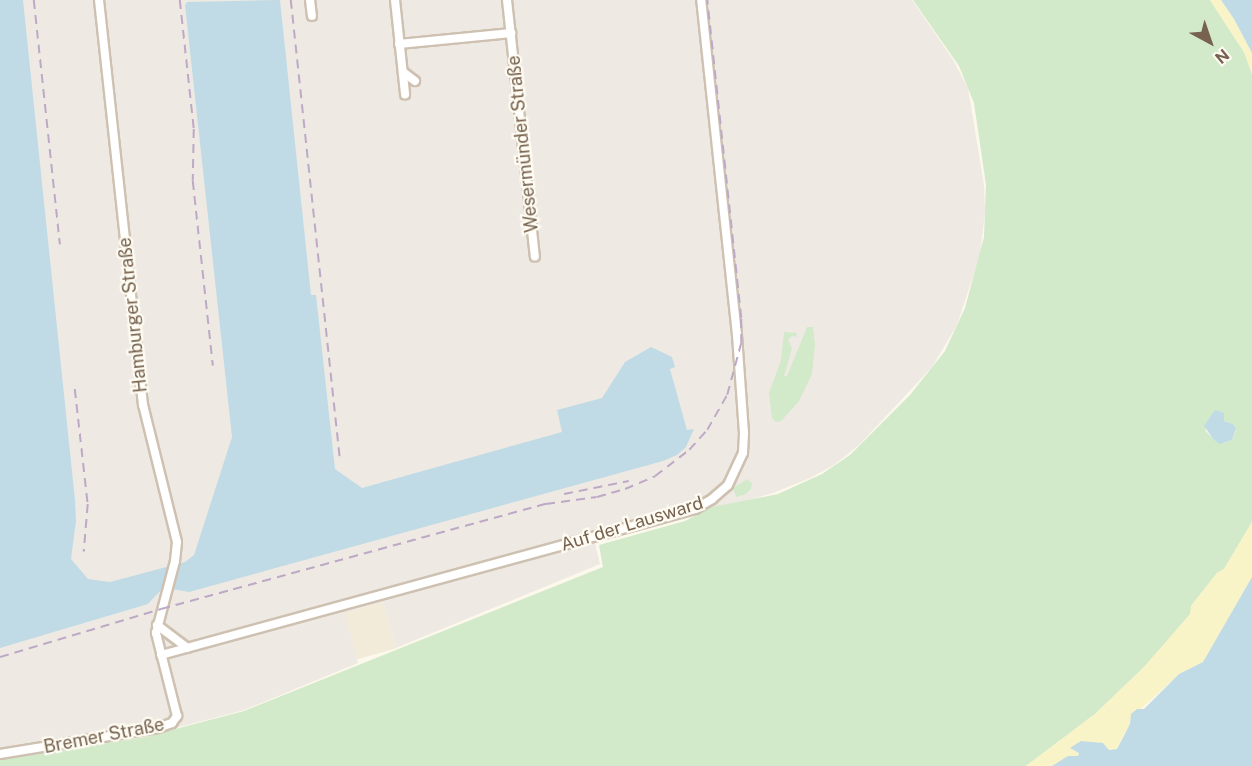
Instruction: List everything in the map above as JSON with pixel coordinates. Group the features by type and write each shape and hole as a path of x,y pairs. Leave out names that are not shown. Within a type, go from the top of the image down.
{"street":[{"name":"Hamburger Straße","path":"99,0 143,405 176,534 175,561 157,625 161,655"},
{"path":"310,0 312,16"},
{"path":"395,0 405,93"},
{"name":"Wesermünder Straße","path":"507,0 535,256"},
{"name":"Auf der Lausward","path":"161,655 695,508 712,500 728,485 743,453 744,434 737,335 701,0"},
{"name":"Wesermünder Straße","path":"399,44 511,33"},
{"path":"403,72 415,81"},
{"path":"157,625 187,648"},
{"name":"Bremer Straße","path":"0,754 90,741 172,723 177,712 161,655"}],"shaded area":[{"path":"0,0 912,0 952,58 968,88 984,185 985,213 980,255 957,325 932,367 859,445 834,465 810,478 773,493 595,543 600,564 396,648 383,602 345,613 358,663 244,710 145,736 0,759"},
{"path":"383,602 396,648 357,659 344,613"}],"green space":[{"path":"913,0 1210,0 1244,52 1252,74 1252,522 1224,569 1217,573 1191,606 1191,614 1144,667 1095,714 1026,766 0,766 0,760 145,737 244,711 603,567 599,545 685,521 712,507 778,494 822,474 850,455 910,395 945,351 965,308 984,237 986,185 974,103 959,66","holes":["1223,416 1224,421 1233,424 1236,430 1232,440 1223,443 1213,439 1205,430"]},
{"path":"807,327 813,327 815,345 812,374 799,401 781,421 776,422 772,418 769,393 781,360 784,332 797,333 796,337 792,336 788,340 792,348 784,376 787,376"},
{"path":"747,479 752,483 751,489 746,494 736,497 733,488"}],"sand":[{"path":"1210,0 1221,0 1234,19 1252,53 1252,74 1244,52"},
{"path":"1252,522 1252,577 1203,662 1179,674 1142,708 1124,734 1117,749 1109,750 1103,743 1070,748 1079,753 1078,756 1052,766 1026,766 1095,714 1144,667 1190,614 1191,606 1217,573 1224,569"}],"water":[{"path":"0,0 23,0 75,500 76,521 71,559 88,579 110,582 185,562 194,555 232,437 185,5 187,2 280,0 311,295 316,295 335,469 362,488 562,432 557,410 602,398 625,362 651,347 672,357 675,367 670,369 687,430 694,429 686,447 677,455 663,461 189,592 172,589 172,586 162,589 148,604 0,648"},
{"path":"1221,0 1252,0 1252,53 1234,19"},
{"path":"1215,410 1224,413 1224,421 1233,424 1236,429 1232,440 1220,444 1213,439 1204,426"},
{"path":"1252,577 1252,766 1052,766 1068,756 1078,756 1079,753 1070,748 1081,741 1103,743 1109,750 1117,749 1130,724 1131,714 1137,709 1144,709 1179,674 1203,662"}],"railway":[{"path":"34,0 60,245"},
{"path":"180,0 194,129 193,181 213,366"},
{"path":"291,0 340,461"},
{"path":"0,657 161,609 546,504 597,497 625,489 655,476 689,450 707,430 727,395 741,343 741,318 707,0"},
{"path":"75,389 88,504 84,552"},
{"path":"564,494 629,481"}]}
